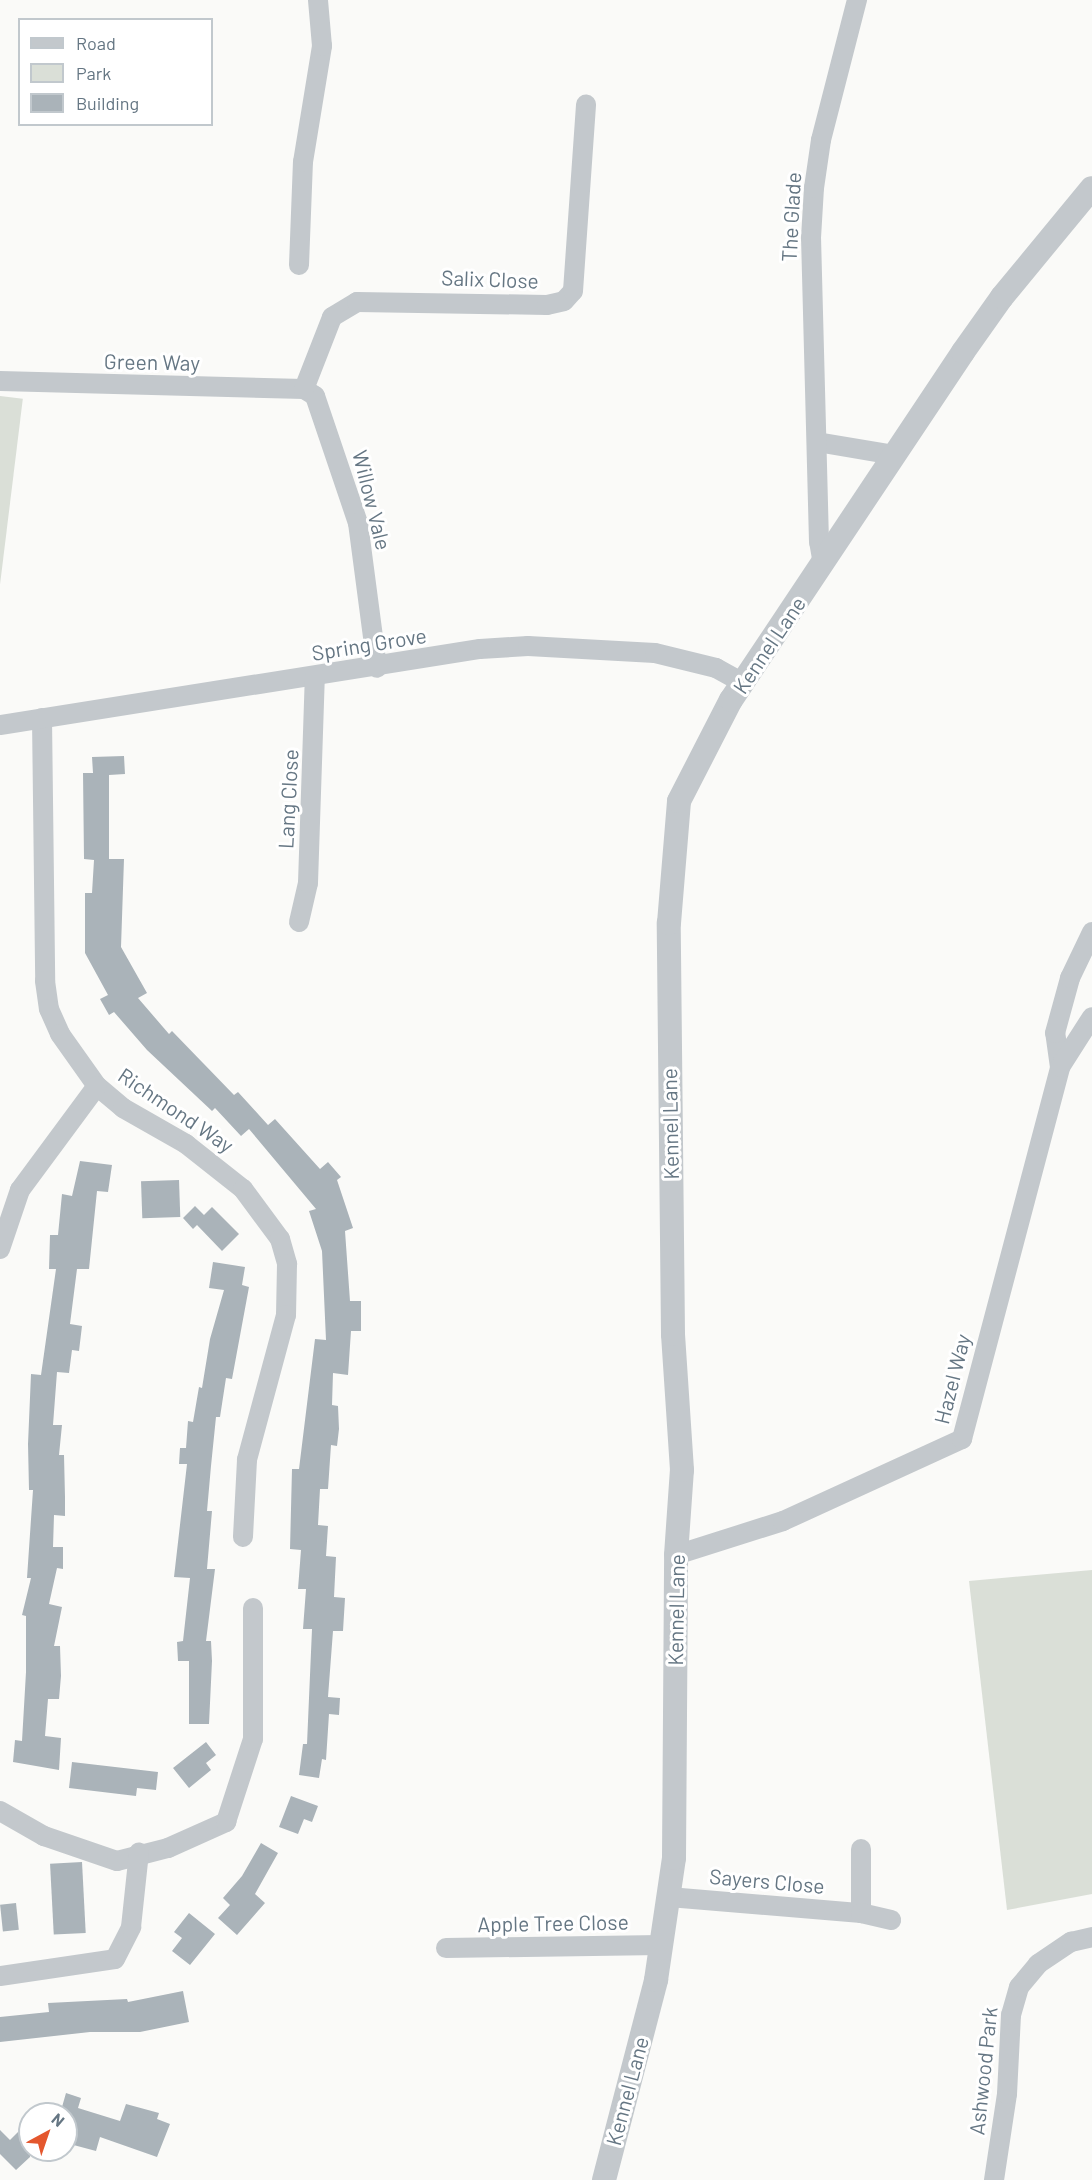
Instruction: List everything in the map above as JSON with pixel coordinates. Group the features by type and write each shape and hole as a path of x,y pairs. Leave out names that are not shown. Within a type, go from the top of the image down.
{"street":[{"path":"299,265 303,162 322,46 318,0"},
{"name":"The Glade","path":"823,564 819,542 811,238 814,188 821,140 857,0"},
{"name":"Salix Close","path":"304,390 332,317 357,302 548,305 564,301 573,291 586,104"},
{"name":"Kennel Lane","path":"604,2180 661,1945 674,1858 676,1555 682,1470 673,1323 669,923 679,801 743,683 895,454 1002,297 1092,188"},
{"name":"Green Way","path":"0,381 304,390"},
{"name":"Willow Vale","path":"304,390 315,396 322,408 358,523 377,668"},
{"path":"817,442 895,454"},
{"name":"Spring Grove","path":"0,725 377,668 480,650 528,646 611,648 655,653 716,668 743,683"},
{"name":"Lang Close","path":"299,922 308,884 315,677"},
{"name":"Richmond Way","path":"42,718 45,981 50,1009 60,1034 97,1086 123,1108 216,1164 250,1197 280,1239 287,1264 286,1315 247,1460 243,1537"},
{"name":"Hazel Way","path":"1060,1067 1055,1033 1070,978 1092,932"},
{"name":"Hazel Way","path":"676,1555 783,1521 962,1439 1060,1067 1092,1017"},
{"path":"0,1249 20,1190 97,1086"},
{"path":"0,1811 44,1836 117,1861 139,1852 168,1848 226,1822 253,1738 253,1608"},
{"path":"861,1849 861,1913"},
{"path":"0,1976 116,1959 131,1927 139,1852"},
{"name":"Sayers Close","path":"669,1897 861,1913 891,1920"},
{"name":"Ashwood Park","path":"994,2180 1007,2094 1011,2015 1019,1987 1038,1964 1071,1942 1092,1937"},
{"name":"Apple Tree Close","path":"446,1948 661,1945"}],"green space":[{"path":"0,396 23,399 0,585"},
{"path":"1092,1570 1092,1894 1007,1910 969,1581"}],"building":[{"path":"124,756 125,774 109,775 109,859 124,859 121,947 147,993 138,998 169,1034 172,1031 234,1095 238,1092 268,1125 275,1119 320,1169 328,1162 341,1177 337,1180 353,1228 345,1231 350,1301 361,1301 361,1331 351,1331 348,1375 333,1373 332,1405 338,1406 339,1429 337,1446 331,1445 328,1489 320,1489 318,1525 328,1526 326,1556 336,1557 334,1597 345,1598 343,1631 333,1631 328,1697 340,1698 339,1715 329,1714 326,1760 322,1759 319,1778 299,1775 303,1744 307,1744 312,1629 303,1629 306,1589 298,1589 301,1550 290,1549 292,1469 299,1469 315,1339 326,1340 322,1251 309,1211 316,1209 249,1129 241,1136 215,1108 212,1111 147,1050 114,1012 109,1015 100,999 108,995 85,953 85,893 92,893 94,860 84,859 83,773 93,773 92,757"},
{"path":"80,1161 112,1165 108,1192 97,1191 89,1269 77,1269 70,1324 82,1326 79,1351 72,1350 69,1373 57,1372 53,1425 62,1425 59,1455 64,1455 65,1516 54,1515 53,1547 63,1547 63,1569 57,1568 49,1604 62,1607 54,1646 60,1646 61,1676 59,1699 48,1699 45,1736 61,1738 59,1770 13,1762 15,1740 22,1741 26,1616 22,1615 31,1578 27,1578 33,1490 29,1490 28,1444 31,1374 41,1375 56,1269 49,1269 50,1235 58,1235 62,1194 72,1196"},
{"path":"179,1180 180,1217 142,1218 141,1181"},
{"path":"195,1206 204,1215 212,1207 239,1234 222,1251 197,1225 193,1229 183,1218"},
{"path":"213,1262 245,1267 242,1285 249,1287 232,1379 226,1378 220,1417 216,1417 211,1466 207,1511 212,1511 207,1569 215,1569 206,1641 211,1641 212,1661 209,1724 189,1724 189,1661 178,1661 177,1642 183,1641 190,1578 174,1577 187,1464 179,1464 180,1448 186,1448 188,1421 193,1422 199,1387 202,1388 210,1339 224,1290 209,1288"},
{"path":"206,1742 216,1755 206,1763 211,1770 189,1788 173,1768"},
{"path":"72,1762 158,1772 156,1790 137,1788 136,1796 69,1788"},
{"path":"291,1796 318,1806 312,1822 304,1819 298,1834 279,1827"},
{"path":"261,1843 278,1853 255,1894 265,1903 237,1935 218,1918 230,1905 223,1898 242,1876"},
{"path":"82,1862 86,1933 54,1935 50,1864"},
{"path":"16,1903 19,1930 3,1932 0,1905"},
{"path":"189,1913 215,1934 190,1965 172,1951 182,1938 174,1932"},
{"path":"183,1991 189,2022 140,2032 90,2032 0,2042 0,2017 49,2012 48,2003 127,1999 128,2002"},
{"path":"66,2093 81,2098 78,2108 78,2102 63,2102"},
{"path":"126,2104 159,2113 157,2119 170,2124 157,2157 100,2137 96,2151 78,2146 78,2108 120,2121"},
{"path":"0,2130 10,2140 18,2132 18,2162 25,2162 16,2170 0,2154"}]}
